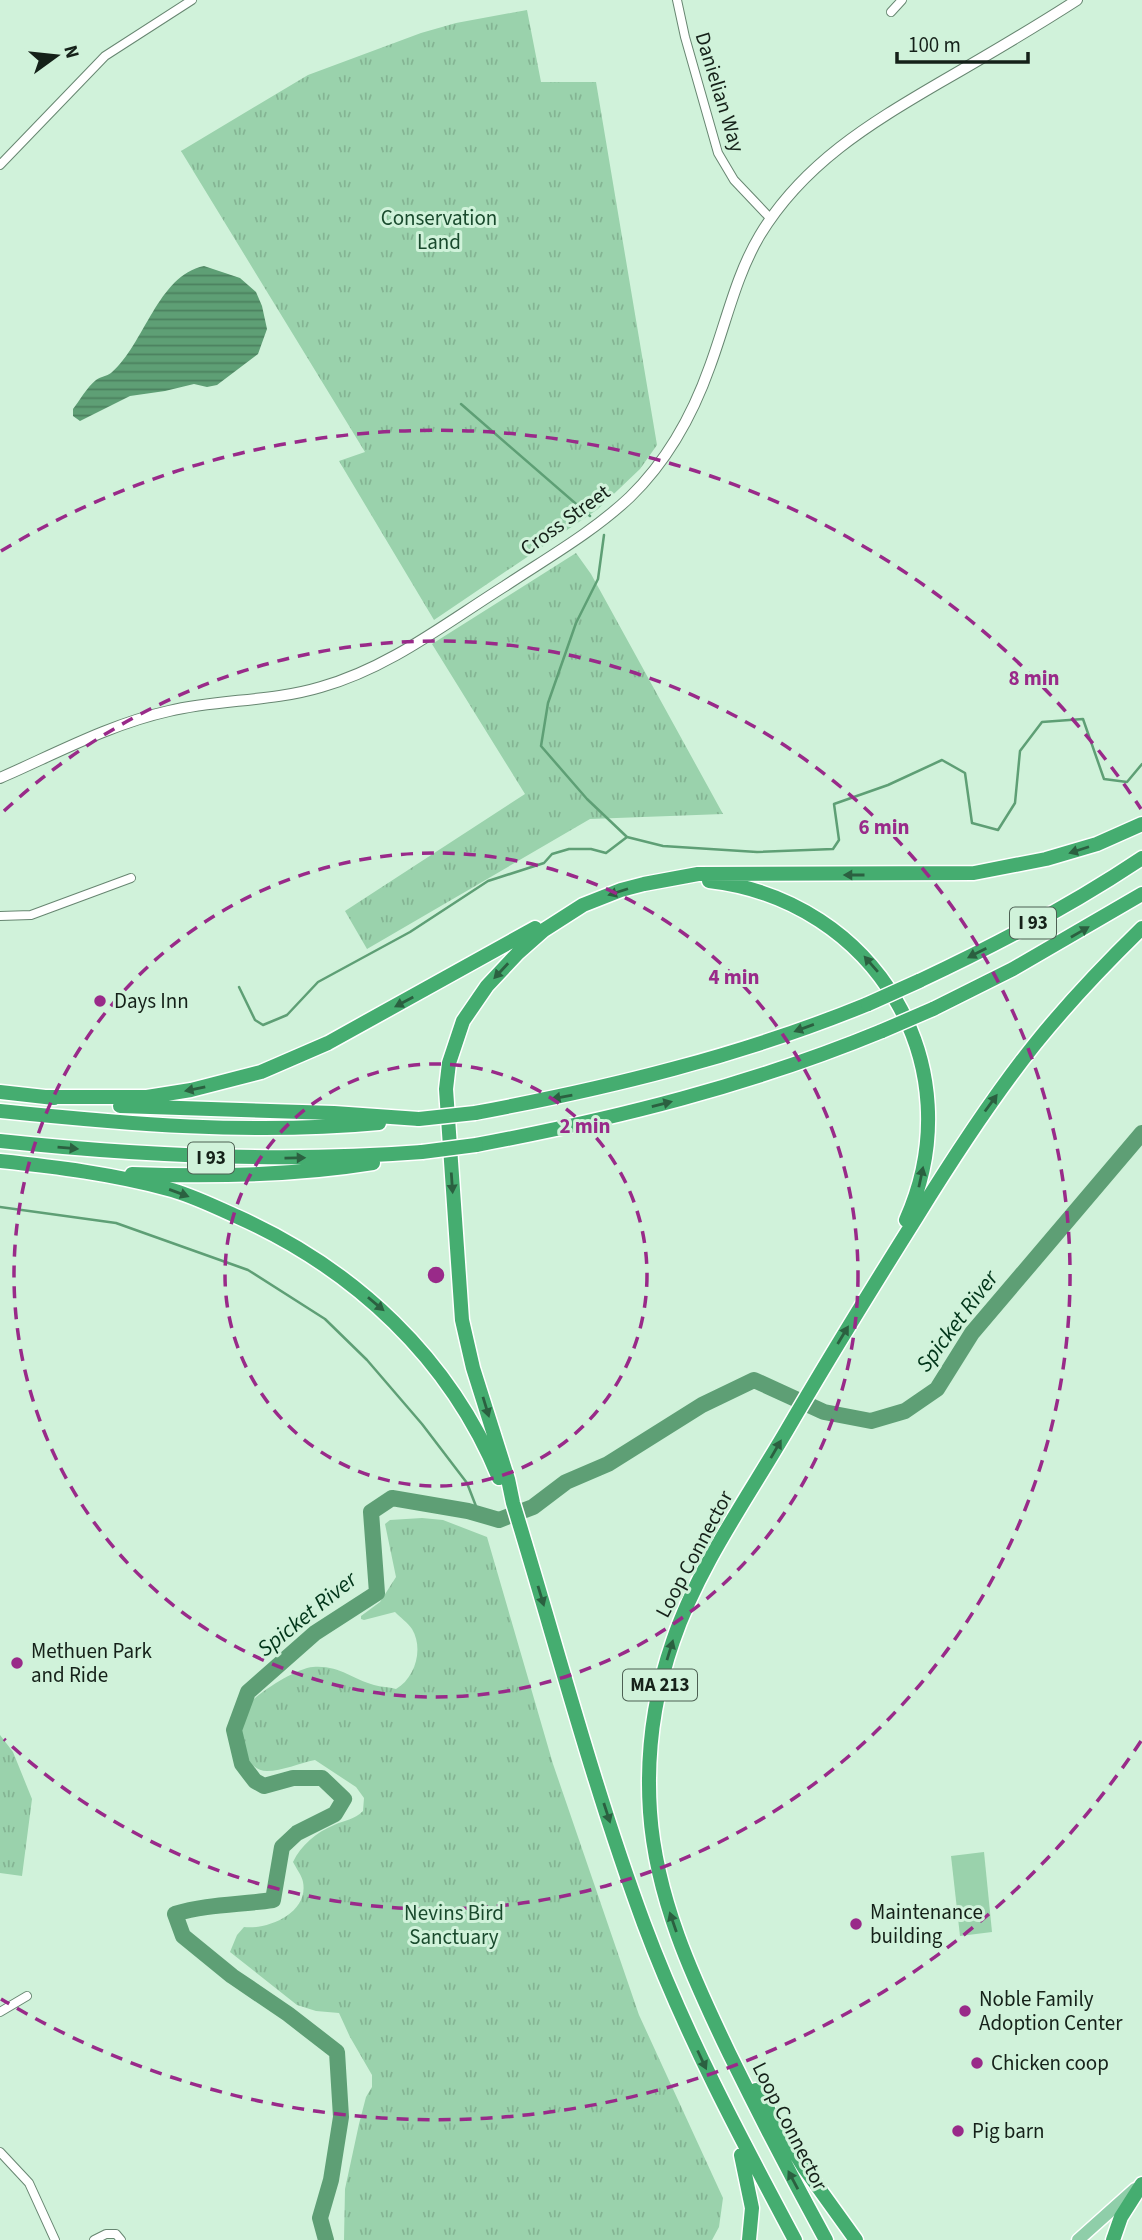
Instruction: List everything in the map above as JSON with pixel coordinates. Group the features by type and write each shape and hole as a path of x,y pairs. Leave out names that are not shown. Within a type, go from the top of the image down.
{"highway":[{"path":"45,1097 147,1097 191,1090 261,1072 328,1043 530,931 621,890 698,874 974,873 1016,866 1074,851 1142,824"},
{"name":"I 93","path":"0,1111 91,1121 203,1128 330,1126 475,1113 575,1094 642,1078 786,1035 868,1004 1005,939 1142,858"},
{"path":"667,881 707,881 734,885 764,892 802,909 824,922 854,946 878,972 898,1002 912,1031 921,1059 928,1125 924,1162 917,1191 887,1263"},
{"name":"I 93","path":"0,1141 156,1156 248,1159 422,1152 476,1145 604,1119 669,1103 780,1069 882,1031 1013,969 1142,894"},
{"path":"572,912 526,945 478,998 457,1035 447,1077 446,1101 463,1320 474,1368 521,1531 614,1836 645,1925 678,2008 725,2108 795,2240"},
{"path":"887,1263 950,1163 1006,1082 1077,995 1142,928"},
{"path":"0,1092 145,1108 273,1110 419,1119"},
{"path":"88,1172 248,1176 339,1168 422,1152"},
{"path":"0,1161 88,1172 171,1189 290,1243 350,1283 384,1310 439,1373 477,1430 513,1503"},
{"name":"Loop Connector","path":"826,2240 760,2116 702,1996 669,1911 653,1844 650,1757 658,1695 673,1642 691,1597 807,1394 887,1263"},
{"path":"702,1996 805,2169 856,2240"},
{"path":"725,2108 749,2185 752,2208 749,2240"},
{"path":"1114,2240 1121,2217 1142,2184"}],"main road":[{"path":"1078,2240 1142,2184"}],"street":[{"path":"0,165 105,57 192,0"},
{"name":"Danielian Way","path":"677,0 718,153 734,180 771,219"},
{"path":"891,12 902,0"},
{"name":"Cross Street","path":"0,778 109,731 156,714 192,706 288,695 358,674 416,643 603,520 649,476 690,415 745,265 771,219 810,171 857,132 1076,0"},
{"path":"0,916 31,915 131,878"},
{"path":"0,2012 27,1996"},
{"path":"0,2152 29,2183 55,2240"},
{"path":"94,2240 113,2233 121,2240"}],"green space":[{"name":"Conservation Land","path":"527,10 541,82 596,82 657,445 640,469 598,509 434,620 339,461 365,452 181,151 308,75 421,33 456,23"},
{"path":"576,553 591,574 723,814 590,819 367,949 345,911 525,794 432,644"},
{"name":"Nevins Bird Sanctuary","path":"390,1520 443,1520 487,1537 553,1764 639,2015 723,2198 719,2227 712,2240 344,2240 345,2189 366,2097 372,2087 372,2075 339,2013 316,2011 297,2005 230,1952 237,1935 244,1927 264,1926 275,1922 293,1911 300,1903 303,1893 302,1880 293,1862 296,1856 322,1831 360,1814 363,1811 364,1798 356,1787 315,1760 273,1771 258,1769 246,1754 241,1733 242,1722 249,1704 261,1693 306,1668 330,1668 374,1685 396,1689 403,1684 413,1670 417,1654 416,1637 410,1627 395,1612 364,1620 361,1616 380,1602 396,1577 385,1524"},
{"path":"0,1735 13,1752 32,1799 22,1876 0,1873"},
{"path":"984,1852 992,1932 960,1936 951,1856"}],"shaded area":[{"path":"204,266 240,278 256,292 267,329 258,354 217,385 207,387 194,384 130,396 80,421 73,416 73,409 90,386 111,373 123,360 174,283 188,272"}],"waterway":[{"path":"461,404 590,516"},
{"path":"604,535 598,579 576,623 548,703 541,746 587,799 627,837 663,846 757,852 833,849 839,840 834,804 888,785 942,760 965,773 972,823 998,830 1015,803 1020,751 1042,722 1083,719 1104,779 1127,782 1142,764"},
{"path":"239,987 255,1020 263,1025 287,1015 318,982 410,932 488,881 544,863 552,854 569,849 591,849 606,853 627,837"},
{"name":"Spicket River","path":"326,2240 320,2218 331,2180 341,2117 337,2052 232,1976 183,1936 175,1914 211,1906 273,1900 282,1847 297,1833 335,1814 344,1799 322,1778 293,1778 264,1786 255,1781 242,1764 234,1730 248,1692 315,1633 377,1593 371,1512 392,1498 468,1511 499,1520 533,1507 566,1482 608,1464 702,1405 754,1380 824,1412 871,1421 905,1411 937,1389 972,1333 1142,1133"},
{"path":"0,1207 116,1223 248,1270 325,1319 367,1360 422,1424 467,1483 479,1514"}],"place":[{"name":"Days Inn","path":"100,1001"},
{"name":"Methuen Park and Ride","path":"17,1663"},
{"name":"Maintenance building","path":"856,1924"},
{"name":"Noble Family Adoption Center","path":"965,2011"},
{"name":"Chicken coop","path":"977,2063"},
{"name":"Pig barn","path":"958,2131"}]}
